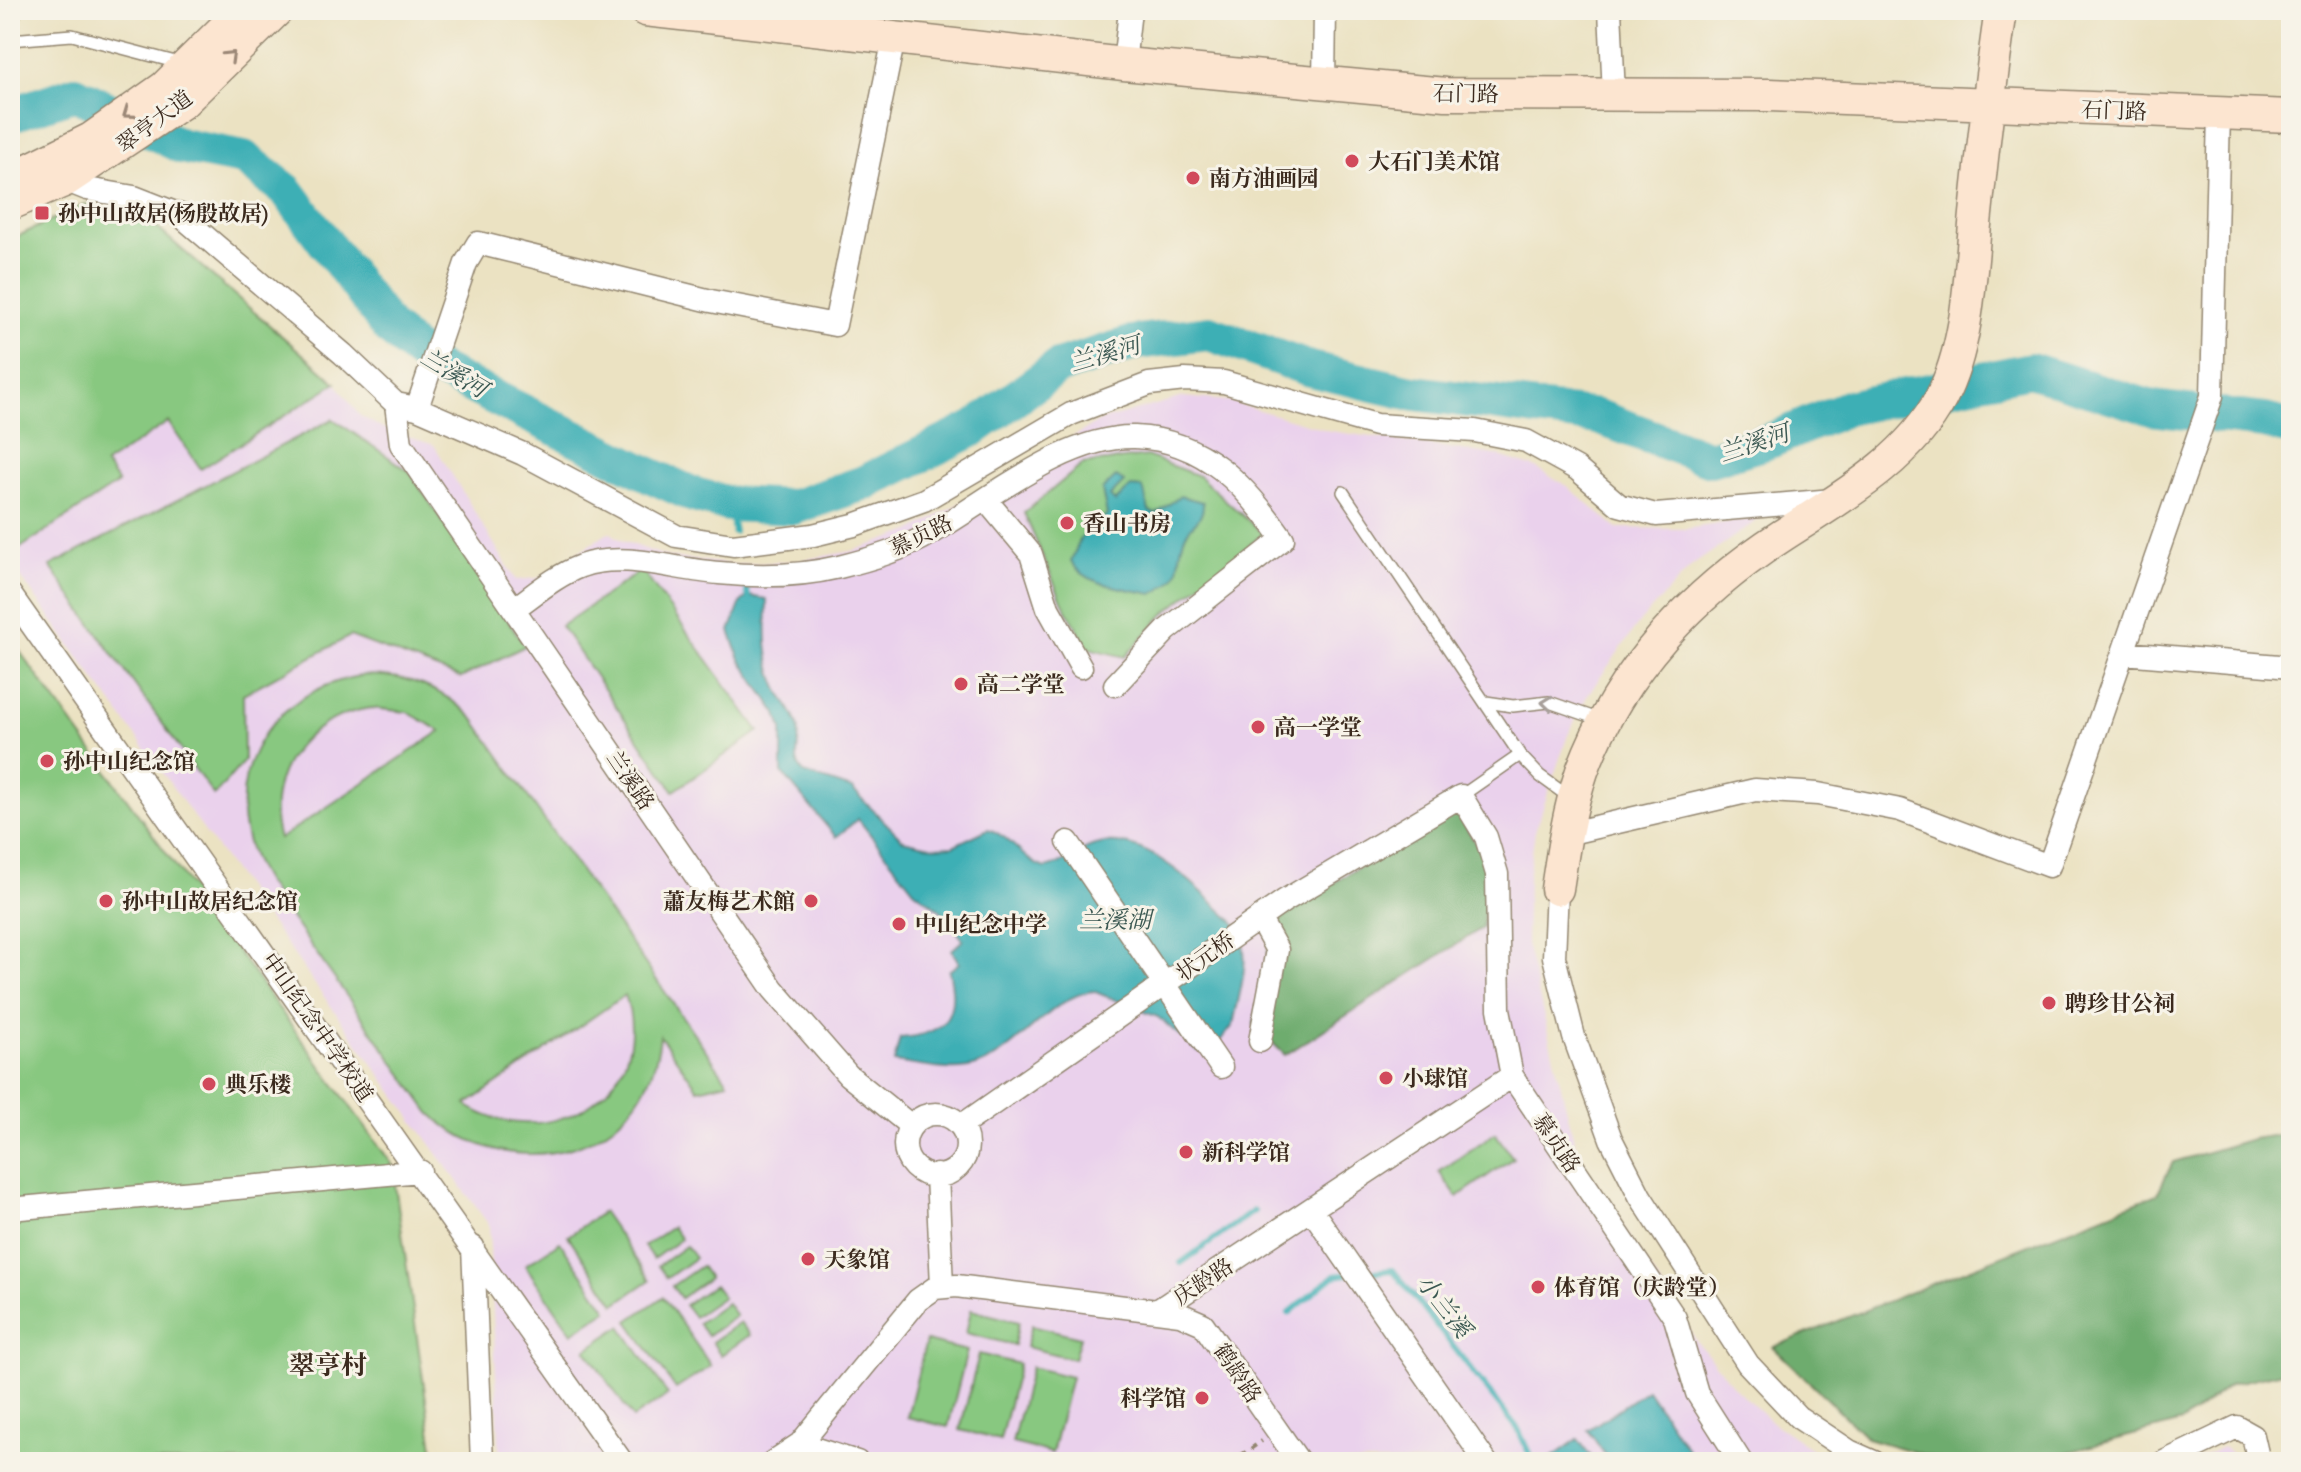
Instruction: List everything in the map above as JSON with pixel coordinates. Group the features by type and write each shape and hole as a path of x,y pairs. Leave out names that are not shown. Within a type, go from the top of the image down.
{"street":[{"name":"翠亨大道","path":"178,85 243,10"},
{"name":"翠亨大道","path":"10,204 66,180 101,146 277,10"},
{"name":"石门路","path":"645,10 852,22 894,38 1124,64 1446,94 1769,95 2291,116"},
{"path":"1124,64 1130,10"},
{"path":"1324,84 1325,10"},
{"path":"1610,10 1614,95"},
{"path":"1874,1462 1849,1451 1798,1417 1748,1364 1640,1196 1611,1139 1574,1037 1554,957 1557,889 1573,799 1605,721 1639,667 1689,608 1750,556 1838,500 1891,459 1927,420 1952,372 1960,343 2001,10"},
{"path":"410,406 478,243 711,301 835,325 894,38"},
{"path":"1566,834 1755,790 1818,794 1900,810 2049,866 2212,396 2219,114"},
{"name":"翠亨大道","path":"22,174 101,146"},
{"path":"22,174 66,180 87,189 146,200 180,215 343,354 410,406 523,454 676,536 733,545 813,535 924,500 1071,414 1149,384 1185,380 1224,382 1376,425 1475,431 1526,441 1577,469 1619,505 1656,515 1838,500"},
{"name":"兰溪路","path":"410,406 401,444 773,989 848,1075 911,1126"},
{"name":"慕贞路","path":"515,608 565,573 597,562 618,561 758,575 835,568 903,547 1056,458 1095,442 1115,437 1159,439 1204,455 1223,468 1256,501 1283,539 1167,630 1115,685"},
{"path":"986,500 1031,554 1048,608 1081,667"},
{"name":"中山纪念中学校道","path":"10,594 420,1171 622,1462"},
{"path":"2123,653 2291,667"},
{"name":"慕贞路","path":"1461,796 1486,837 1497,874 1499,1009 1512,1076 1675,1318 1697,1393 1741,1462"},
{"name":"状元桥","path":"961,1126 1252,922 1461,796"},
{"name":"状元桥","path":"1070,844 1217,1060"},
{"path":"1252,922 1277,950 1260,1041"},
{"name":"庆龄路","path":"942,1286 1157,1311 1512,1076"},
{"path":"936,1113 961,1126 967,1144 962,1162 947,1174 937,1175 919,1170 907,1155 905,1145 911,1126 918,1120 936,1113"},
{"path":"10,1209 420,1171"},
{"path":"773,1462 800,1444 918,1300 942,1286 937,1175"},
{"path":"1311,1209 1486,1462"},
{"path":"473,1247 482,1462"},
{"name":"鹤龄路","path":"1157,1311 1180,1314 1203,1324 1299,1462"},
{"path":"2164,1462 2237,1427 2253,1436 2259,1462"},
{"path":"800,1444 857,1462"}],"lane":[{"path":"10,24 17,10"},
{"path":"10,40 72,35 178,85"},
{"path":"1343,492 1520,755 1540,776 1573,799"},
{"path":"1486,702 1513,706 1549,702 1605,721"},
{"path":"1461,796 1520,755"}],"path":[{"path":"1231,1462 1277,1430"}],"shaded area":[{"name":"中山纪念中学","path":"336,383 359,415 380,427 434,445 516,580 539,578 609,532 623,541 668,557 736,565 796,561 853,551 914,530 1100,421 1183,397 1228,401 1330,431 1496,455 1534,467 1567,486 1616,528 1686,529 1762,517 1693,565 1641,620 1587,696 1567,737 1535,831 1528,877 1526,943 1578,1156 1697,1342 1735,1388 1773,1423 1831,1462 500,1462 489,1225 10,562 10,555 118,483 105,464 169,421 201,469"},
{"path":"2222,1447 2245,1462 2190,1462"}],"green space":[{"path":"85,204 156,227 336,383 201,469 168,422 105,464 118,483 10,555 10,240"},
{"path":"333,419 409,471 525,646 461,678 350,636 243,694 244,761 214,796 50,566"},
{"path":"1147,456 1199,476 1263,534 1164,614 1125,657 1088,648 1063,603 1024,513 1083,464"},
{"path":"642,570 759,731 674,791 561,626"},
{"name":"孙中山故居纪念馆","path":"10,638 392,1164 435,1462 10,1462"},
{"path":"365,675 410,681 437,691 473,718 728,1082 698,1089 660,1036 650,1077 630,1109 603,1133 571,1148 535,1154 498,1150 463,1137 430,1113 265,881 249,847 243,813 245,780 255,750 273,723 298,701 329,685","holes":["372,708 407,712 441,731 279,839 275,815 276,792 294,752 327,723 349,713","625,995 631,1029 625,1060 611,1086 588,1106 561,1118 530,1123 497,1119 466,1105"]},
{"path":"1454,808 1490,866 1482,928 1285,1055 1254,1025 1274,920"},
{"path":"1495,1133 1513,1158 1457,1197 1439,1172"},
{"path":"2291,1133 2291,1370 2231,1384 2182,1422 2031,1462 1949,1462 1867,1438 1773,1347 2157,1194 2173,1162 2252,1139"},
{"path":"603,1212 650,1280 615,1304 568,1236"},
{"path":"672,1227 681,1239 653,1259 644,1246"},
{"path":"560,1242 607,1310 572,1333 525,1265"},
{"path":"686,1246 695,1258 667,1278 658,1266"},
{"path":"701,1266 709,1278 681,1298 672,1286"},
{"path":"714,1285 723,1297 694,1317 685,1305"},
{"path":"663,1297 711,1366 676,1389 628,1321"},
{"path":"727,1303 736,1316 707,1336 698,1323"},
{"path":"971,1310 1019,1322 1014,1345 966,1333"},
{"path":"740,1322 750,1335 721,1355 712,1342"},
{"path":"1032,1325 1080,1337 1074,1359 1026,1347"},
{"path":"621,1326 668,1395 633,1418 586,1350"},
{"path":"926,1341 967,1351 948,1427 907,1417"},
{"path":"979,1354 1019,1364 1000,1440 960,1430"},
{"path":"1031,1367 1071,1377 1052,1453 1012,1443"}],"water":[{"path":"1116,477 1124,482 1110,496 1115,502 1131,487 1143,488 1149,511 1156,514 1180,496 1203,502 1199,519 1185,535 1178,571 1171,582 1153,594 1097,581 1078,570 1071,561 1081,538 1107,515 1102,490"},
{"name":"兰溪湖","path":"748,596 767,599 770,665 777,686 798,725 797,756 800,768 804,773 852,789 903,840 935,847 953,846 988,829 1004,837 1030,860 1045,868 1088,847 1115,843 1154,855 1207,896 1236,924 1244,948 1244,974 1233,1025 1222,1038 1209,1048 1198,1051 1158,1017 1093,991 1061,1004 985,1063 950,1069 894,1062 900,1038 928,1033 945,1020 952,1000 949,971 959,963 952,950 963,940 945,914 914,890 858,819 836,837 782,773 782,729 777,714 740,659 730,631 741,602"},
{"path":"1647,1390 1696,1462 1610,1462 1588,1430"},
{"path":"1578,1439 1595,1462 1546,1462"}],"waterway":[{"name":"兰溪河","path":"10,115 75,93 181,146 244,158 287,191 389,328 439,370 650,475 694,495 729,504 794,507 864,483 973,429 1058,367 1137,342 1209,333 1310,369 1408,392 1598,417 1710,459 1772,440 1847,408 2030,370 2152,408 2265,421 2291,428"},
{"path":"729,504 734,532"},
{"path":"747,591 748,596"},
{"path":"1181,1263 1254,1211"},
{"name":"小兰溪","path":"1363,1273 1393,1270 1518,1429 1533,1462"},
{"name":"小兰溪","path":"1289,1313 1334,1276 1348,1274"}],"place":[{"name":"大石门美术馆","path":"1352,161"},
{"name":"南方油画园","path":"1193,178"},
{"name":"孙中山故居(杨殷故居)","path":"42,213"},
{"name":"香山书房","path":"1067,523"},
{"name":"高二学堂","path":"961,684"},
{"name":"高一学堂","path":"1258,727"},
{"name":"孙中山纪念馆","path":"47,761"},
{"name":"孙中山故居纪念馆","path":"106,901"},
{"name":"蕭友梅艺术館","path":"811,901"},
{"name":"中山纪念中学","path":"899,924"},
{"name":"聘珍甘公祠","path":"2049,1003"},
{"name":"小球馆","path":"1386,1078"},
{"name":"典乐楼","path":"209,1084"},
{"name":"新科学馆","path":"1186,1152"},
{"name":"天象馆","path":"808,1259"},
{"name":"体育馆（庆龄堂）","path":"1538,1287"},
{"name":"科学馆","path":"1202,1398"}],"district":[{"name":"翠亨村","path":"328,1365"}]}
